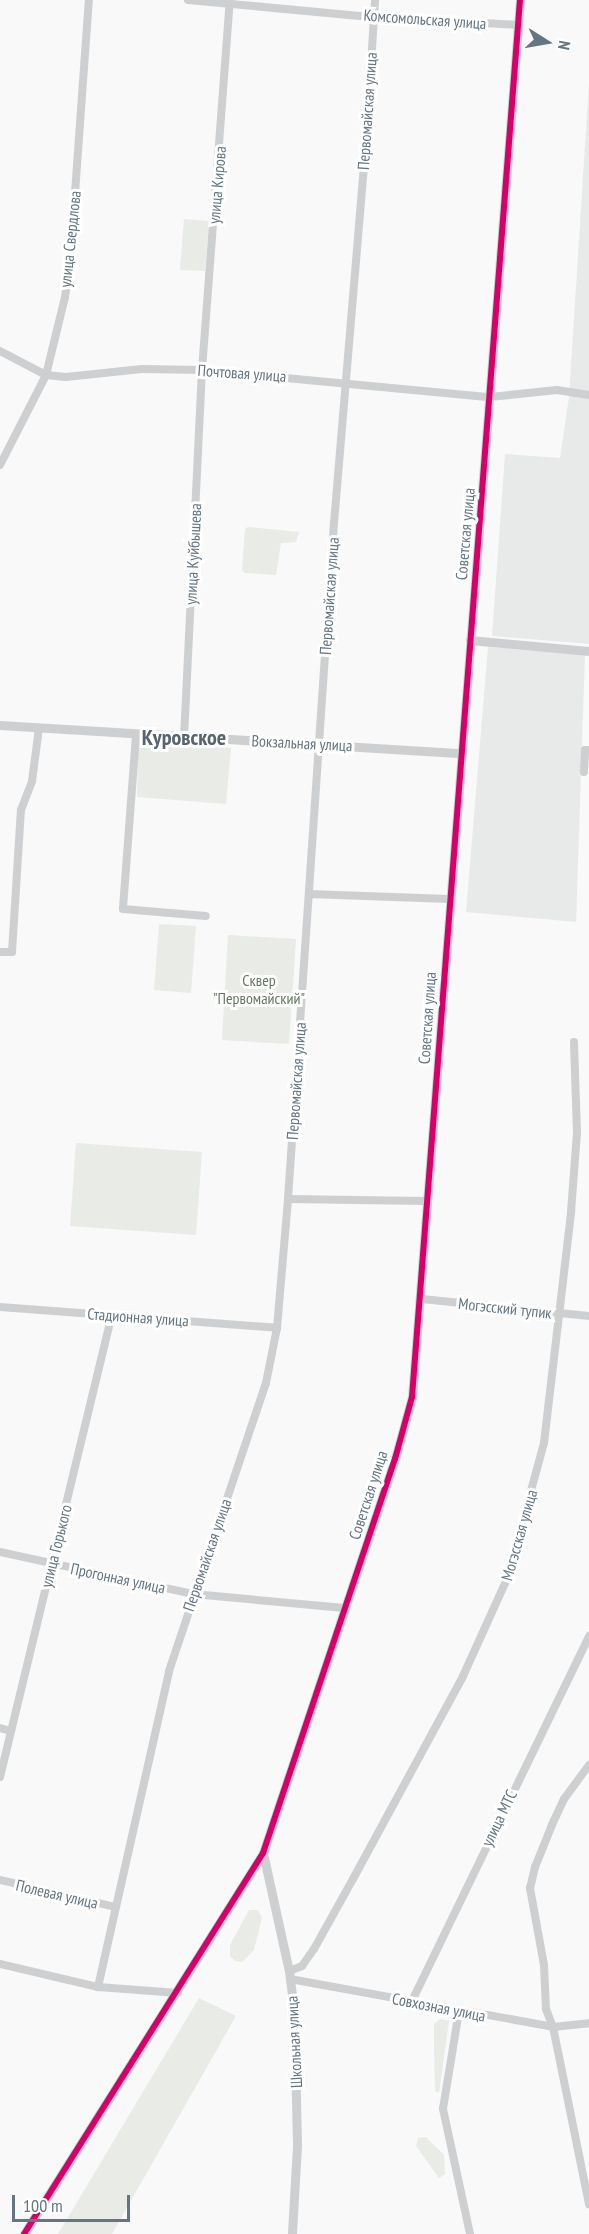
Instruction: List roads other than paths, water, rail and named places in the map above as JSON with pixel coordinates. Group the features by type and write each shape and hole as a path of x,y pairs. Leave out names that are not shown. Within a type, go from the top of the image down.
{"street":[{"name":"улица Свердлова","path":"0,465 46,375 70,263 89,0"},
{"name":"Комсомольская улица","path":"188,0 519,26"},
{"name":"Первомайская улица","path":"98,1987 169,1671 193,1594 266,1383 277,1328 288,1199 334,523 367,128 375,0"},
{"name":"Советская улица","path":"24,2234 178,1993 263,1853 395,1460 412,1397 422,1299 426,1201 520,0"},
{"name":"улица Кирова","path":"202,370 230,2"},
{"name":"Почтовая улица","path":"0,351 46,375 66,377 142,369 202,370 346,382 490,398 557,390 589,395"},
{"name":"улица Куйбышева","path":"184,738 202,370"},
{"path":"470,640 589,651"},
{"name":"Вокзальная улица","path":"0,725 184,738 461,753"},
{"path":"0,952 12,952 21,810 32,781 39,728"},
{"path":"136,735 123,909 206,916"},
{"path":"584,772 585,750 589,750"},
{"path":"309,894 449,899"},
{"name":"Могэсская улица","path":"289,1975 302,1966 314,1949 463,1676 499,1599 544,1443 572,1212 577,1133 574,1042"},
{"path":"288,1199 426,1201"},
{"name":"Могэсский тупик","path":"422,1299 589,1316"},
{"name":"Стадионная улица","path":"0,1307 277,1328"},
{"name":"улица Горького","path":"0,1777 112,1315"},
{"name":"Прогонная улица","path":"0,1552 193,1594 344,1608"},
{"name":"улица МТС","path":"412,2001 589,1636"},
{"path":"0,1728 11,1731"},
{"path":"589,1765 564,1800 552,1825 535,1867 530,1888 542,1954 546,2009 553,2027 589,2204"},
{"name":"Школьная улица","path":"263,1853 289,1975 295,2031 297,2146 292,2234"},
{"name":"Полевая улица","path":"0,1880 115,1907"},
{"path":"0,1964 98,1987 178,1993"},
{"name":"Совхозная улица","path":"289,1975 459,2011 553,2027 589,2023"},
{"path":"459,2011 443,2109 470,2234"}],"district":[{"name":"Куровское","path":"184,738"}],"park label":[{"name":"Сквер \"Первомайский\"","path":"259,989"}]}
